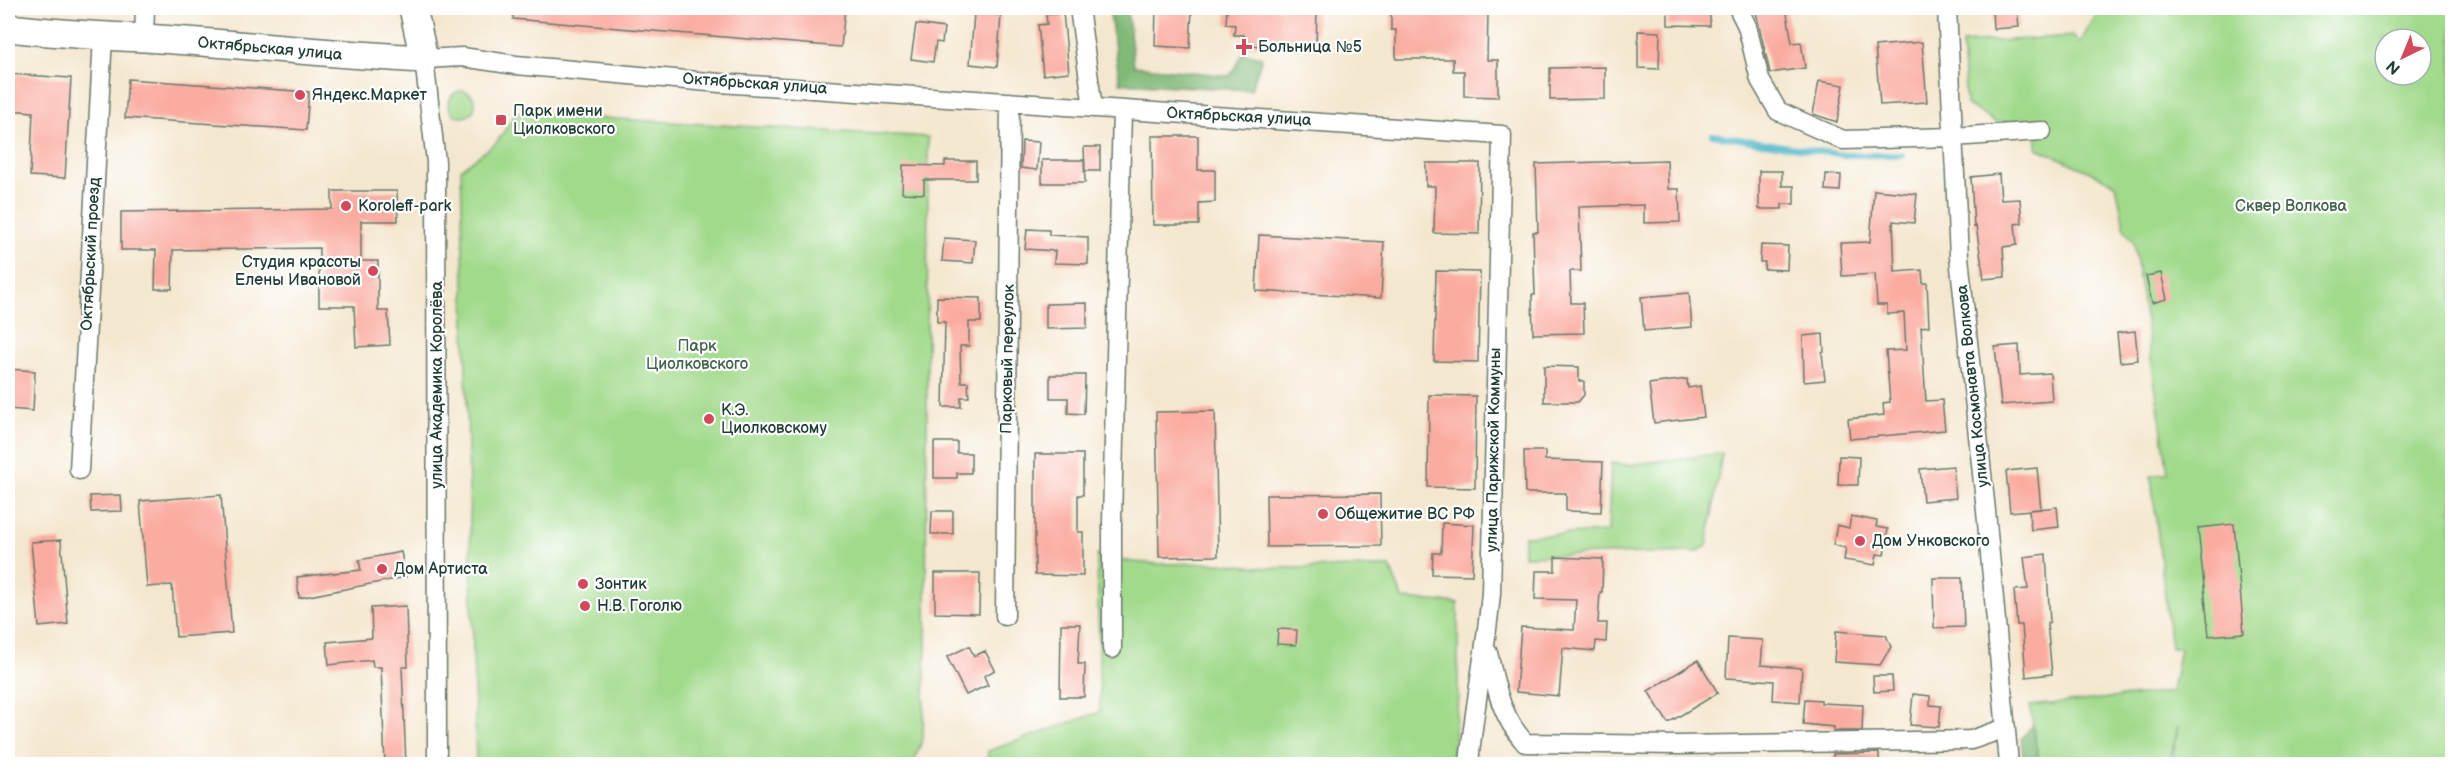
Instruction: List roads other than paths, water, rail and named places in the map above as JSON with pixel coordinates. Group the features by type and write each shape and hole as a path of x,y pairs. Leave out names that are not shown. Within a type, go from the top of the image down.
{"street":[{"path":"144,38 145,8"},
{"name":"улица Академика Королёва","path":"412,8 424,59 436,162 437,765"},
{"path":"1079,8 1093,108"},
{"path":"1738,8 1747,26 1760,80 1778,111 1843,140 1953,137 2042,131"},
{"name":"улица Космонавта Волкова","path":"1947,8 1959,257 2009,765"},
{"name":"Октябрьская улица","path":"8,28 307,52 424,59 462,57 720,83 1502,135"},
{"name":"Октябрьский проезд","path":"79,470 102,37"},
{"name":"Парковый переулок","path":"1005,616 1010,102"},
{"path":"1112,649 1112,521 1122,111"},
{"name":"улица Парижской Коммуны","path":"1469,765 1491,593 1502,135"},
{"path":"1486,645 1501,707 1511,727 1525,743 1678,745 1971,740 2006,728"}],"waterway":[{"path":"1712,135 1844,155 1902,155"}],"place":[{"name":"Больница №5","path":"1244,47"},
{"name":"Яндекс.Маркет","path":"300,95"},
{"name":"Парк имени Циолковского","path":"501,120"},
{"name":"Koroleff-park","path":"346,206"},
{"name":"Студия красоты Елены Ивановой","path":"373,271"},
{"name":"К.Э. Циолковскому","path":"709,419"},
{"name":"Общежитие ВС РФ","path":"1323,514"},
{"name":"Дом Унковского","path":"1860,541"},
{"name":"Дом Артиста","path":"382,569"},
{"name":"Зонтик","path":"583,584"},
{"name":"Н.В. Гоголю","path":"585,606"}],"park label":[{"name":"Сквер Волкова","path":"2291,206"},
{"name":"Парк Циолковского","path":"697,355"}]}
